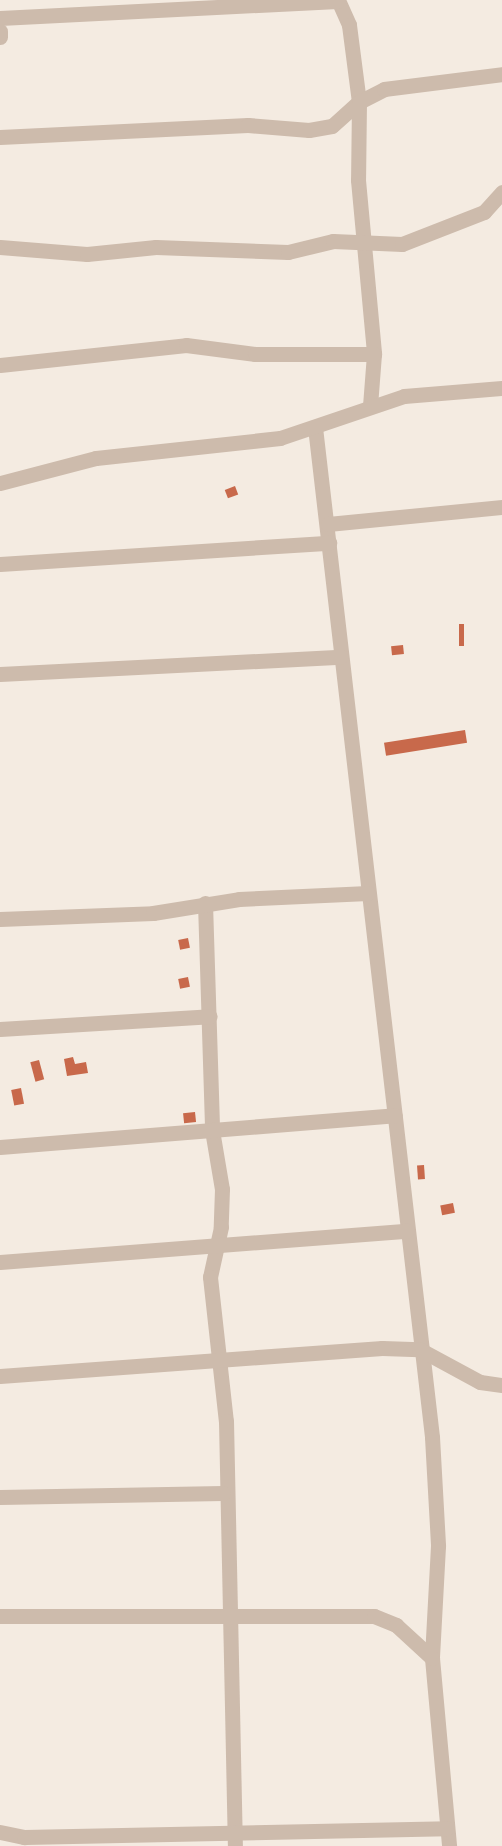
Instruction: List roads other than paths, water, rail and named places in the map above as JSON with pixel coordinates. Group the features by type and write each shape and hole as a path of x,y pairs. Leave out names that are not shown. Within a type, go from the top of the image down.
{"street":[{"path":"0,18 338,0 349,25 359,102 358,180 374,354 370,406"},
{"path":"0,31 0,37"},
{"path":"0,137 248,125 309,130 332,126 359,102 384,89 502,74"},
{"path":"0,247 87,254 156,247 288,252 333,241 407,243 484,212 502,192"},
{"path":"0,365 175,345 255,354 374,354"},
{"path":"486,389 502,376"},
{"path":"0,483 96,458 261,441 315,427 404,396 502,388"},
{"path":"315,427 395,1115 438,1535 432,1658 449,1846"},
{"path":"328,524 502,507"},
{"path":"0,564 329,543"},
{"path":"0,674 341,657"},
{"path":"0,919 153,913 205,903 368,893"},
{"path":"205,903 212,1130 222,1188 210,1277 223,1359 223,1493 230,1615 235,1838"},
{"path":"0,1029 210,1016"},
{"path":"0,1147 395,1115"},
{"path":"0,1262 407,1231"},
{"path":"0,1376 223,1359 419,1349 480,1382 502,1385"},
{"path":"0,1497 223,1493"},
{"path":"0,1616 374,1616 396,1625 432,1658"},
{"path":"0,1832 24,1837 235,1838 447,1828"}]}
